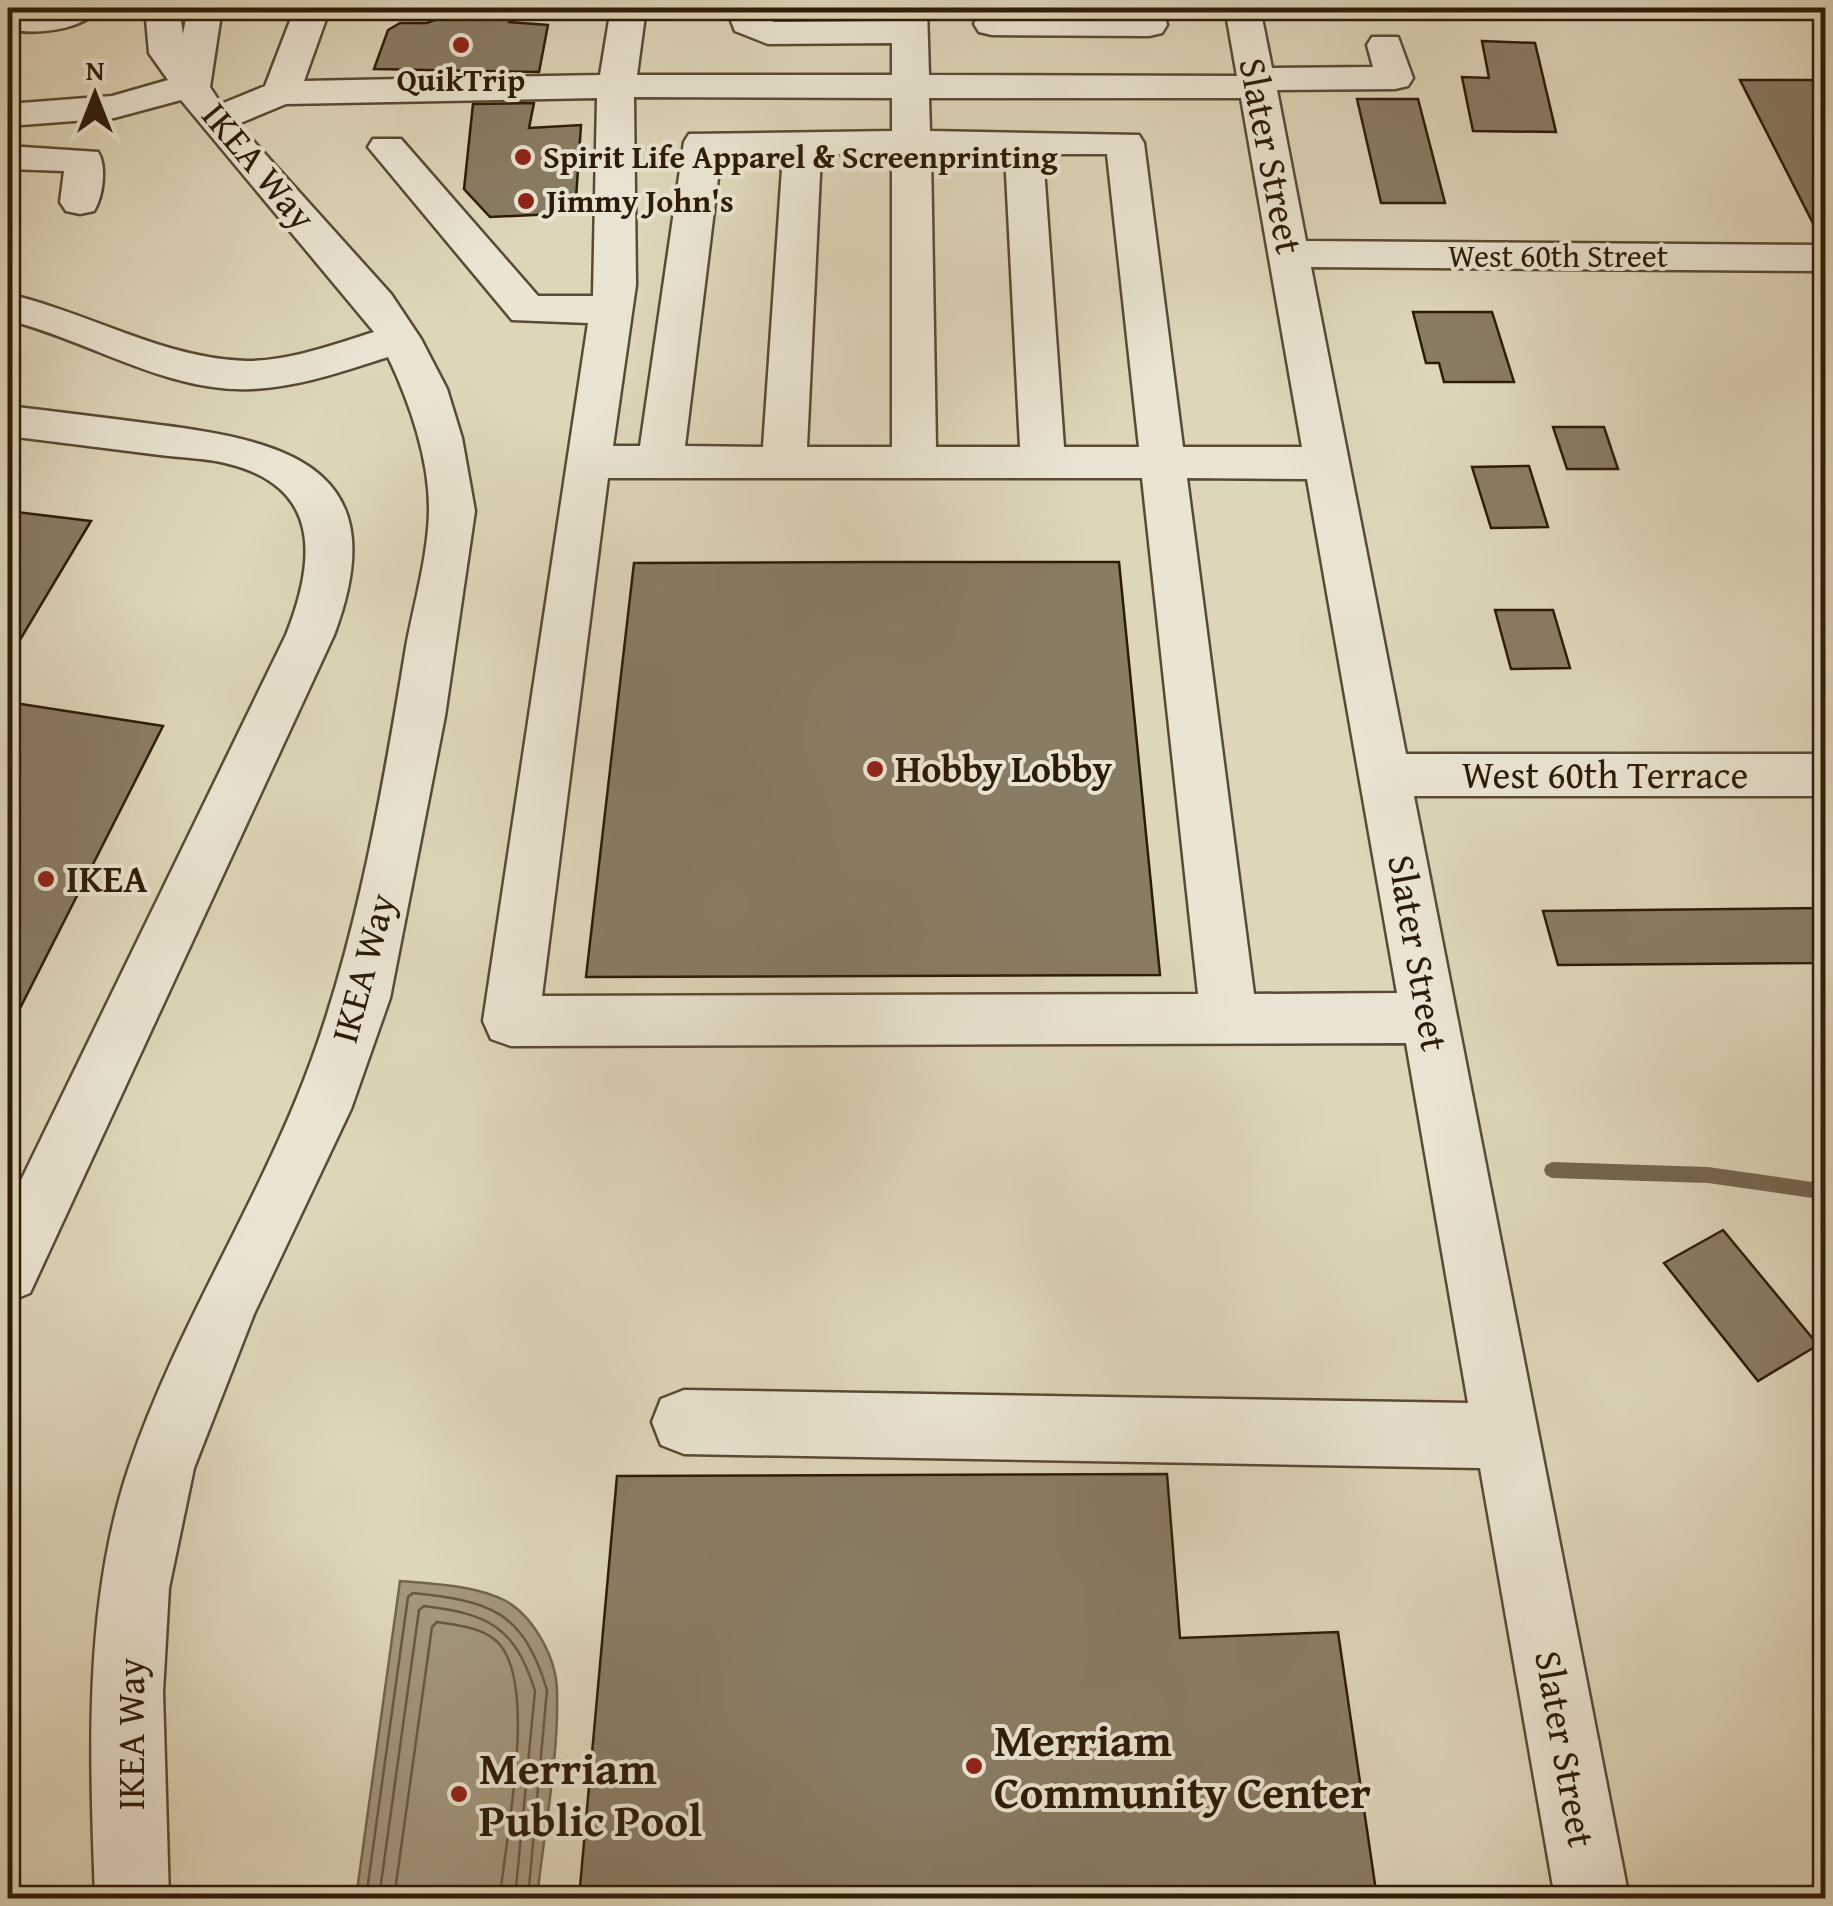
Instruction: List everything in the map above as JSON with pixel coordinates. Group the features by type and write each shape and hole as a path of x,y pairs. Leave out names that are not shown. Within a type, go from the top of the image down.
{"street":[{"path":"15,20 50,19 82,8"},
{"name":"IKEA Way","path":"132,1898 128,1692 135,1588 161,1468 212,1336 322,1109 362,998 420,716 452,511 440,438 426,389 400,339 376,304 203,102 167,52 162,8"},
{"name":"IKEA Way","path":"203,102 205,8"},
{"path":"281,93 312,8"},
{"path":"628,8 618,86 618,251 510,1020 1430,1018"},
{"path":"744,8 748,23 768,33 903,16"},
{"path":"765,8 791,22 828,14 903,16"},
{"path":"993,87 994,16 1149,25 1146,8"},
{"name":"Slater Street","path":"1242,8 1592,1898"},
{"path":"903,16 913,141 914,463"},
{"path":"8,114 281,93 618,86 1257,84 1395,78 1385,44"},
{"path":"8,91 80,91 114,108"},
{"path":"784,463 802,141"},
{"path":"660,464 703,142 1125,143 1229,1018"},
{"path":"1023,142 1044,463"},
{"path":"387,147 527,310 610,310"},
{"path":"8,158 84,160 80,202"},
{"name":"West 60th Street","path":"1290,254 1826,258"},
{"path":"8,308 184,365 230,375 270,372 400,339"},
{"path":"8,421 242,452 286,469 312,498 334,545 332,582 310,635 8,1272"},
{"path":"588,462 1328,463"},
{"name":"West 60th Terrace","path":"1385,776 1826,775"},
{"path":"684,1422 1507,1436"}],"water":[{"name":"Merriam Public Pool","path":"400,1581 468,1588 506,1601 526,1617 548,1653 556,1679 557,1717 537,1898 356,1898"}],"building":[{"name":"QuikTrip","path":"445,16 494,16 510,18 509,22 548,25 539,72 374,69 388,30 400,23 427,23"},
{"path":"1482,41 1535,43 1556,132 1473,131 1462,77 1489,78"},
{"path":"1740,80 1826,80 1826,241 1822,241"},
{"path":"1357,99 1418,99 1445,203 1381,203"},
{"path":"534,103 529,128 581,125 575,213 490,217 464,189 473,104"},
{"path":"1413,312 1492,312 1514,382 1444,382 1439,363 1426,363"},
{"path":"1553,427 1604,427 1618,469 1567,469"},
{"path":"1529,466 1548,527 1491,528 1472,467"},
{"path":"8,511 91,521 8,660"},
{"name":"Hobby Lobby","path":"1119,562 1160,975 586,977 634,563"},
{"path":"1495,610 1553,610 1570,668 1511,669"},
{"name":"IKEA","path":"8,702 163,726 8,1032"},
{"path":"1826,908 1826,963 1558,965 1543,911"},
{"path":"1723,1230 1818,1345 1758,1381 1664,1263"},
{"name":"Merriam Community Center","path":"1167,1474 1180,1638 1338,1632 1377,1898 579,1898 617,1476"}],"waterway":[{"path":"1552,1170 1708,1175 1826,1192"}],"place":[{"name":"QuikTrip","path":"461,45"},
{"name":"Spirit Life Apparel & Screenprinting","path":"523,157"},
{"name":"Jimmy John's","path":"526,201"},
{"name":"Hobby Lobby","path":"875,769"},
{"name":"IKEA","path":"46,879"},
{"name":"Merriam Community Center","path":"974,1766"},
{"name":"Merriam Public Pool","path":"459,1794"}]}
